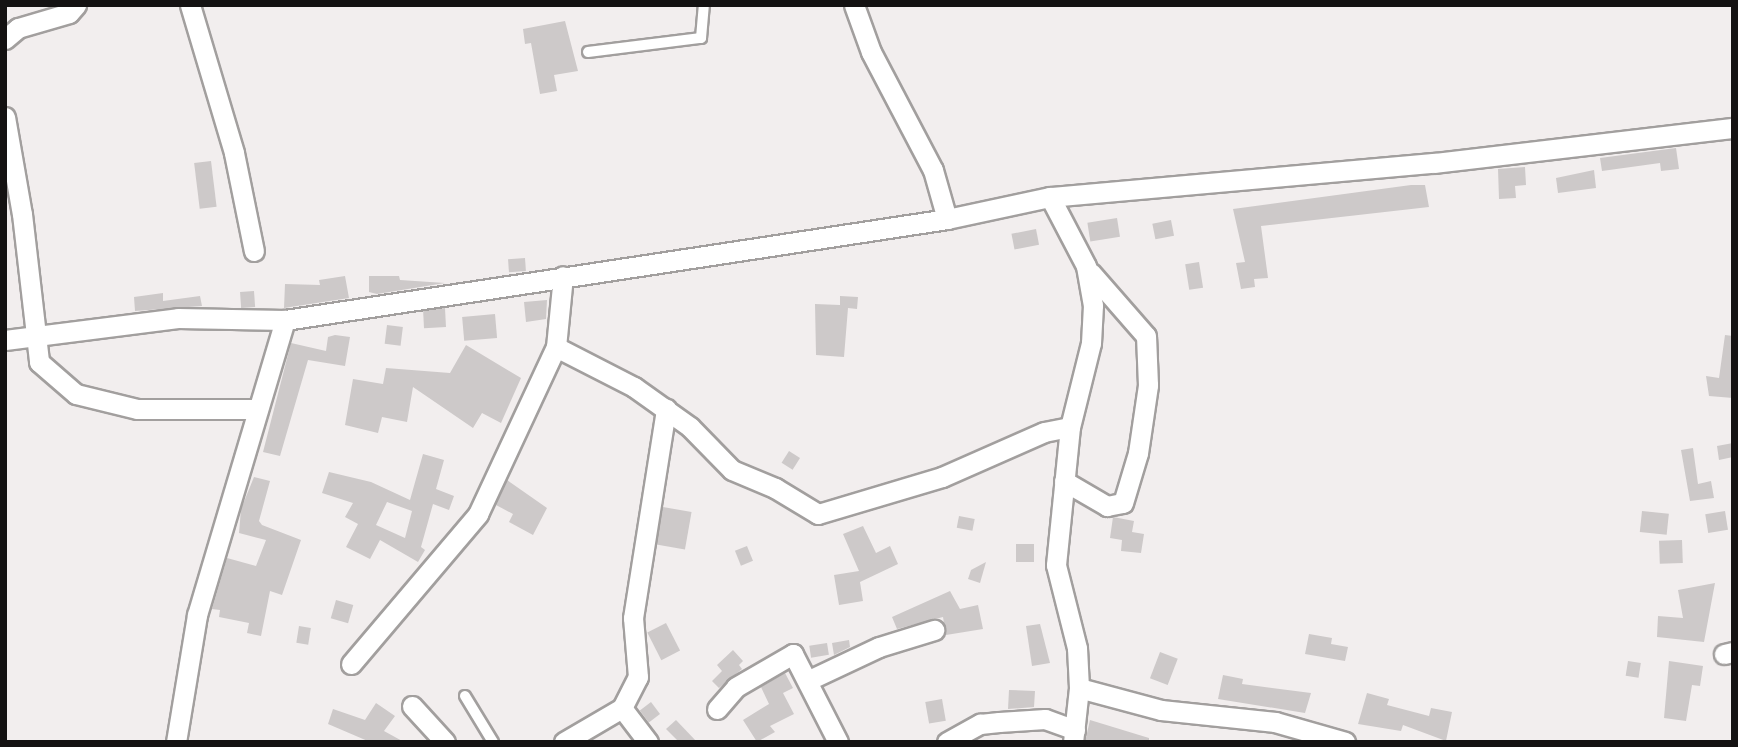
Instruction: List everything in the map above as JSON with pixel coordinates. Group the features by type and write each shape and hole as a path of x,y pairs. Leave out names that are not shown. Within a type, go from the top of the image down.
{"street":[{"path":"5,39 18,27 69,13 76,5"},
{"path":"190,5 234,153 254,251"},
{"path":"854,5 871,52 933,170 947,219"},
{"path":"5,117 39,362 76,394 137,409 256,410"},
{"path":"5,340 178,318 285,320 947,219 1050,197 1434,163 1733,128"},
{"path":"1050,197 1086,266 1146,336 1149,385 1138,453 1124,503 1107,506 1064,481"},
{"path":"947,742 990,723 1045,719 1074,736 1079,688 1073,629 1056,577 1070,427 1091,343 1093,305 1086,266"},
{"path":"351,664 478,514 556,347 563,276"},
{"path":"176,742 197,615 285,320"},
{"path":"556,347 634,387 666,410 732,470 775,488 818,514 942,477 1044,432 1070,427"},
{"path":"564,742 622,708 638,677 633,618 666,410"},
{"path":"809,680 879,647 934,630"},
{"path":"717,709 736,687 786,654 799,658 838,742"},
{"path":"1079,688 1161,710 1275,722 1345,742"},
{"path":"412,706 445,742"},
{"path":"622,708 649,742"}],"lane":[{"path":"588,52 701,38 704,5"},
{"path":"465,696 493,742"}],"building":[{"path":"565,21 578,71 554,75 557,91 540,94 531,43 525,44 523,29"},
{"path":"1676,148 1679,169 1661,171 1660,163 1602,171 1600,158"},
{"path":"211,161 217,207 200,209 194,163"},
{"path":"1525,167 1526,185 1515,186 1516,198 1499,199 1498,169"},
{"path":"1594,170 1596,188 1558,193 1556,178"},
{"path":"1425,185 1429,207 1261,226 1268,278 1254,279 1255,287 1241,289 1236,263 1245,262 1233,209"},
{"path":"1117,218 1120,237 1090,241 1087,223"},
{"path":"1171,220 1174,236 1155,239 1152,224"},
{"path":"1036,229 1039,245 1015,249 1011,234"},
{"path":"525,258 526,271 509,272 508,259"},
{"path":"1199,262 1203,288 1189,290 1185,264"},
{"path":"345,276 349,298 284,308 285,284 320,285 319,280"},
{"path":"369,276 399,276 400,280 445,283 377,294 369,292"},
{"path":"254,291 255,307 241,308 240,292"},
{"path":"163,293 163,301 200,296 202,306 135,311 134,297"},
{"path":"840,296 858,297 857,309 848,308 844,357 816,355 815,304 840,305"},
{"path":"547,300 546,319 526,322 524,302"},
{"path":"445,308 446,327 424,328 423,309"},
{"path":"495,314 497,338 464,341 462,317"},
{"path":"387,325 403,327 401,346 385,344"},
{"path":"1725,335 1733,336 1733,398 1709,396 1706,376 1719,378"},
{"path":"328,337 350,337 345,366 308,360 280,456 263,452 291,343 326,351"},
{"path":"466,345 521,378 501,423 482,413 473,428 413,387 407,422 382,417 378,433 345,425 353,379 383,384 386,368 450,373"},
{"path":"1733,443 1733,457 1719,460 1717,446"},
{"path":"1693,448 1698,484 1711,481 1714,498 1690,501 1681,450"},
{"path":"789,451 800,458 793,470 782,463"},
{"path":"423,454 444,460 436,489 454,496 449,510 433,504 421,547 425,550 418,562 380,540 370,559 346,547 358,524 345,517 353,503 322,493 329,472 371,482 410,500","holes":["387,502 412,511 405,538 376,525"]},
{"path":"254,477 270,481 259,521 262,525 301,540 282,595 270,591 261,636 247,633 249,623 219,617 220,610 212,609 227,558 256,566 266,540 239,533 241,509"},
{"path":"507,480 547,508 533,535 509,522 513,514 496,505"},
{"path":"663,507 692,512 685,549 656,544"},
{"path":"1642,511 1669,514 1667,535 1640,532"},
{"path":"1725,511 1728,530 1708,533 1705,514"},
{"path":"959,516 975,519 972,531 957,528"},
{"path":"1113,517 1134,521 1132,532 1144,534 1141,553 1121,551 1122,540 1110,538"},
{"path":"863,526 876,553 890,546 898,564 860,582 863,601 839,605 834,575 859,571 843,534"},
{"path":"1682,540 1683,563 1660,564 1659,541"},
{"path":"1016,544 1034,544 1034,562 1016,562"},
{"path":"747,546 753,561 741,566 735,551"},
{"path":"986,562 980,583 968,579 971,570"},
{"path":"1715,583 1704,642 1657,637 1658,616 1683,618 1678,590"},
{"path":"950,591 960,609 978,605 983,629 946,635 943,617 897,629 892,617"},
{"path":"336,600 353,605 348,623 331,618"},
{"path":"666,623 680,651 661,660 647,633"},
{"path":"1040,624 1050,663 1032,666 1026,626"},
{"path":"299,626 311,628 308,645 296,643"},
{"path":"1309,634 1332,638 1331,644 1348,647 1345,661 1305,654"},
{"path":"849,640 850,647 834,655 832,643"},
{"path":"827,643 829,655 811,658 809,646"},
{"path":"733,650 743,661 739,665 742,669 719,688 712,681 722,671 717,665"},
{"path":"1160,652 1178,659 1168,685 1150,678"},
{"path":"1628,661 1641,663 1638,678 1626,676"},
{"path":"1669,661 1703,666 1700,686 1692,685 1686,721 1664,718"},
{"path":"785,673 793,688 783,693 794,714 770,726 775,732 757,742 743,720 769,704 761,687"},
{"path":"1223,675 1243,679 1242,684 1311,693 1305,713 1218,699"},
{"path":"1009,690 1035,691 1034,707 1008,709"},
{"path":"1367,693 1389,699 1387,705 1429,716 1431,708 1452,712 1446,741 1403,725 1401,731 1358,724"},
{"path":"942,699 946,721 929,724 925,702"},
{"path":"651,702 660,714 649,722 640,710"},
{"path":"376,703 395,716 384,731 404,742 370,742 328,724 333,709 365,720"},
{"path":"676,720 697,742 679,742 666,729"},
{"path":"1090,720 1149,738 1149,742 1085,742"}]}
